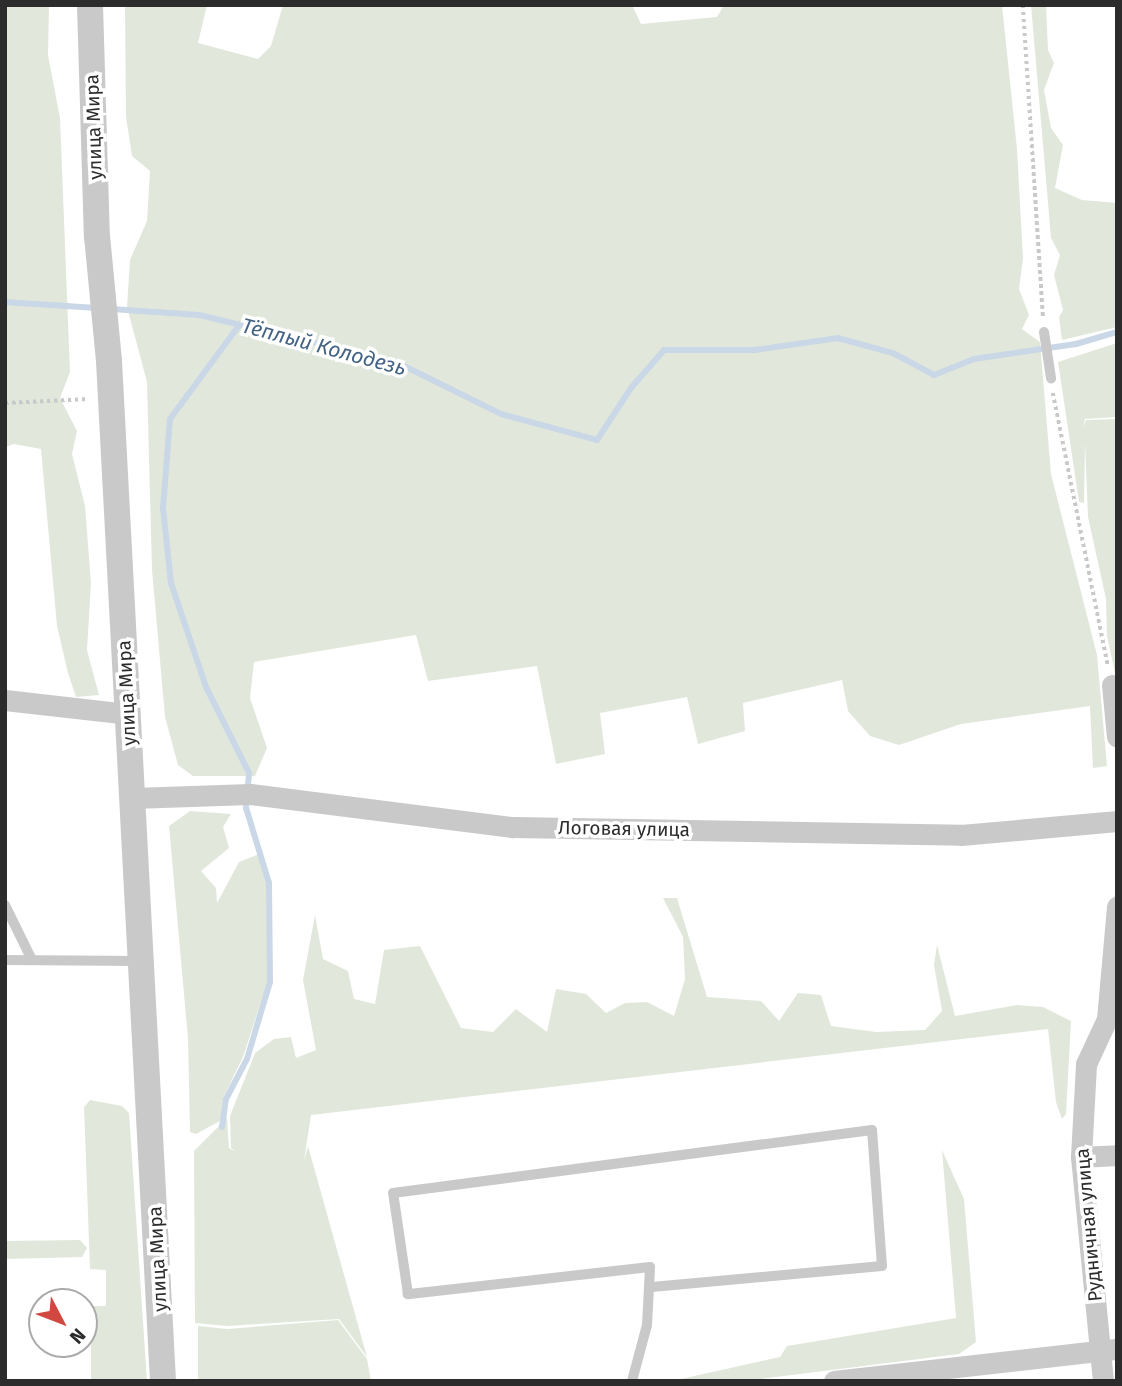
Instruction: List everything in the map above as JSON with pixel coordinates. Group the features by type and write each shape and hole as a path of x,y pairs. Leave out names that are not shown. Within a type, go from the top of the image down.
{"street":[{"name":"улица Мира","path":"90,5 97,236 111,390 163,1381"},
{"path":"1112,685 1117,737"},
{"path":"5,699 127,714"},
{"name":"Логовая улица","path":"133,798 250,794 513,827 961,835 1117,821"},
{"name":"Рудничная улица","path":"1103,1381 1108,1350 1081,1157 1086,1064 1107,1019 1117,906"},
{"path":"1081,1157 1117,1155"},
{"path":"834,1381 1108,1350"}],"lane":[{"path":"1044,332 1051,378"},
{"path":"5,905 32,960"},
{"path":"5,960 143,961"},
{"path":"632,1381 647,1325 650,1267 408,1294 393,1193 872,1130 882,1266 649,1287"}],"path":[{"path":"1023,5 1044,332"},
{"path":"1051,378 1112,685"},
{"path":"5,403 86,402 96,391 111,390"}],"shaded area":[{"path":"5,5 49,5 48,55 60,118 70,372 60,398 77,431 72,454 85,506 91,583 87,650 99,695 76,697 68,673 57,626 41,449 14,444 5,447"},
{"path":"125,5 207,5 198,43 258,59 271,46 283,5 632,5 641,24 717,17 724,5 1002,5 1017,149 1023,258 1019,289 1029,315 1022,329 1040,342 1051,474 1097,655 1107,766 1093,768 1090,706 961,724 899,745 870,736 848,711 842,680 743,703 745,731 698,744 687,697 600,713 605,754 556,764 537,666 428,681 416,635 254,662 250,698 267,748 255,776 193,776 178,765 165,717 152,570 147,382 127,307 130,260 147,221 150,171 132,156 126,117"},
{"path":"1031,5 1046,5 1048,50 1054,63 1044,90 1051,128 1063,145 1055,188 1082,200 1117,203 1117,327 1062,340 1059,317 1063,310 1054,275 1060,255 1051,238"},
{"path":"1117,343 1117,417 1085,419 1083,428 1086,420 1117,419 1117,682 1107,636 1106,599 1088,517 1085,443 1084,503 1079,502 1058,362"},
{"path":"190,811 231,814 223,827 229,848 201,871 216,888 217,903 239,862 259,854 266,883 268,980 243,1057 223,1098 220,1121 196,1134 190,1132 188,1039 169,826"},
{"path":"663,898 677,898 707,997 761,1001 779,1021 798,993 821,995 831,1026 876,1032 925,1030 942,1011 934,965 937,945 955,1016 1017,1005 1043,1007 1071,1021 1066,1114 1062,1119 1056,1102 1048,1029 311,1115 304,1161 308,1146 367,1357 339,1319 227,1326 195,1323 194,1151 227,1118 229,1148 236,1152 231,1148 230,1116 255,1053 274,1039 291,1037 296,1058 316,1050 303,980 315,915 323,959 348,971 354,999 375,1004 384,950 420,946 461,1028 493,1032 516,1009 547,1032 556,989 586,994 606,1013 625,1003 647,1002 674,1016 685,979 683,937"},
{"path":"90,1100 122,1106 129,1113 147,1381 91,1381 91,1358 98,1358 98,1306 106,1306 106,1270 90,1269 84,1107"},
{"path":"942,1150 964,1199 976,1342 959,1354 743,1381 672,1381 780,1357 787,1346 956,1318"},
{"path":"80,1240 87,1248 82,1257 5,1259 5,1241"},
{"path":"338,1320 367,1359 371,1381 198,1381 198,1326 227,1329"}],"waterway":[{"name":"Тёплый Колодезь","path":"5,302 97,308"},
{"name":"Тёплый Колодезь","path":"112,309 199,315 396,362 501,414 597,440 631,388 664,350 755,350 838,338 893,353 934,375 974,359 1076,344 1117,332"},
{"path":"222,1127 226,1099 247,1059 270,982 269,883 246,808 249,773 206,687 171,583 163,508 170,419 240,324"}]}
